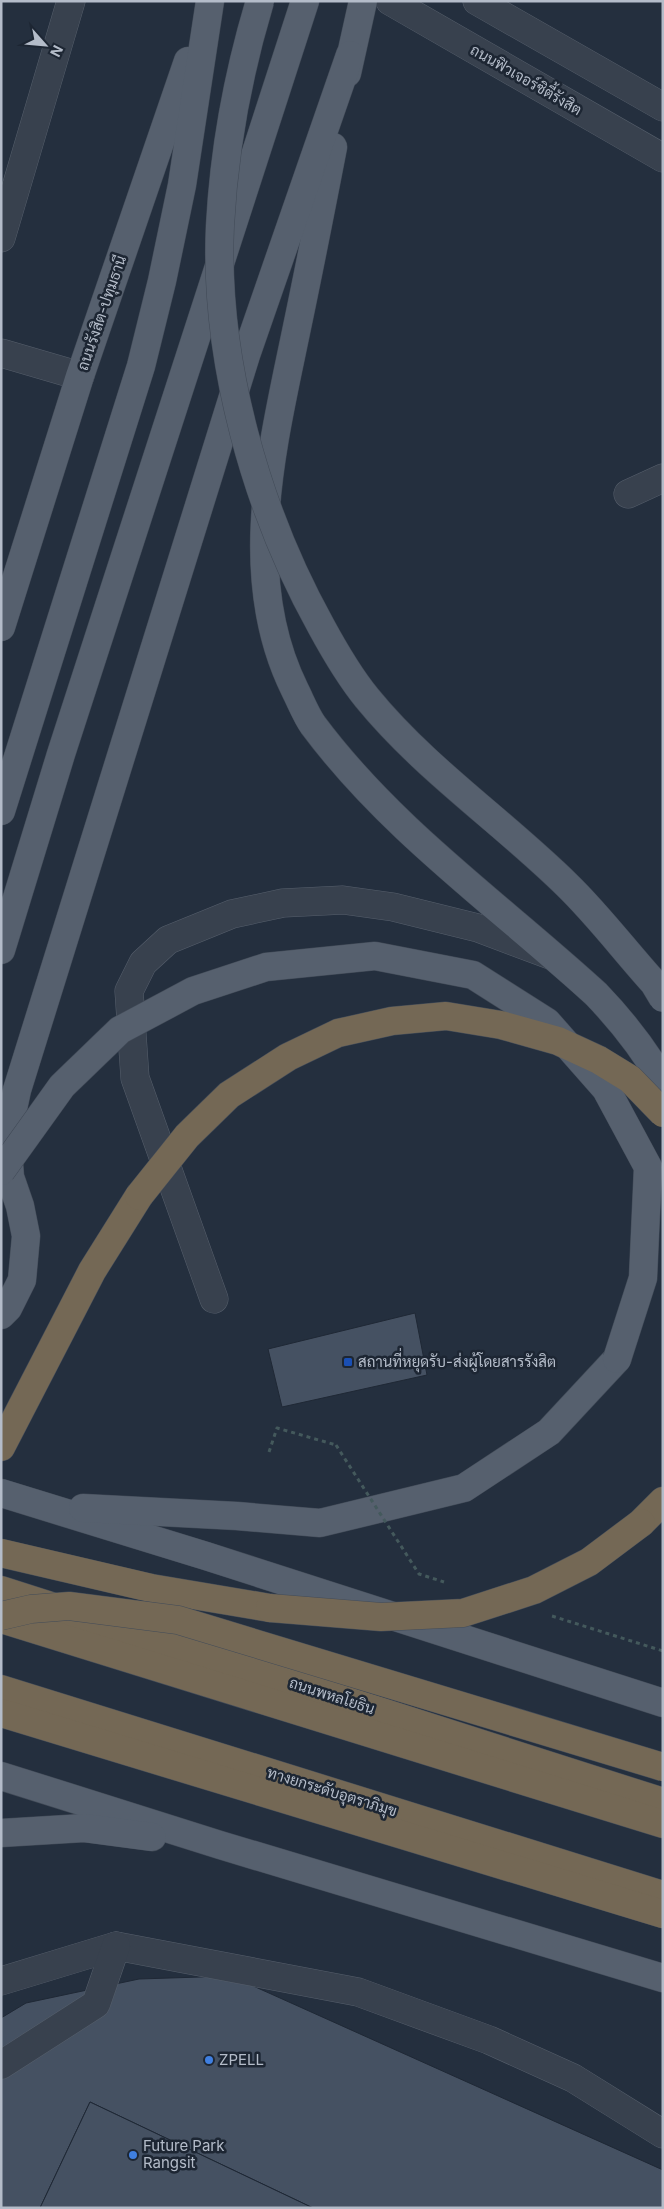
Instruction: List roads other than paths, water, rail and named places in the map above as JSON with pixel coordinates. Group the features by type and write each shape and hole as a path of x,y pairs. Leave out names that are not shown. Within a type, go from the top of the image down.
{"highway":[{"path":"1,1447 92,1271 138,1196 187,1136 229,1095 288,1057 338,1033 392,1021 446,1016 500,1025 558,1041 599,1060 630,1079 663,1113"},
{"path":"1,1553 151,1588 270,1608 381,1617 464,1613 534,1590 589,1562 641,1523 663,1501"},
{"name":"ถนนพหลโยธิน","path":"1,1590 663,1802"},
{"path":"1,1618 31,1609 69,1606 178,1620 663,1767"},
{"path":"1,1618 663,1824"},
{"name":"ทางยกระดับอุตราภิมุข","path":"1,1689 663,1894"},
{"path":"1,1713 663,1914"}],"main road":[{"name":"ถนนรังสิต-ปทุมธานี","path":"1,627 80,376 209,1"},
{"path":"1,811 141,366 162,281 182,185 209,1"},
{"path":"260,1 236,95 226,160 220,227 221,294 240,416 255,473 278,539 303,594 334,650 366,697 410,747 568,886 654,984 663,998"},
{"path":"1,950 60,754 305,1"},
{"path":"363,1 350,55 316,239 271,454 264,538 269,614 282,665 312,723 352,773 396,821 445,865 556,957 596,994 626,1025 663,1082"},
{"path":"1,1316 8,1308 22,1280 26,1236 20,1206 10,1177 7,1137 9,1096 246,354 350,55"},
{"path":"1,1171 62,1086 120,1030 193,991 266,968 375,956 473,975 547,1022 606,1089 648,1167 643,1278 617,1359 549,1432 464,1488 320,1523 237,1516 44,1505"},
{"path":"1,1493 44,1505 663,1704"},
{"path":"1,1776 220,1845 663,1978"},
{"path":"1,1833 84,1828 220,1845"}],"street":[{"path":"1,238 71,1"},
{"name":"ถนนฟิวเจอร์ซิตี้รังสิต","path":"390,1 663,158"},
{"path":"477,1 663,107"},
{"path":"1,353 80,376"},
{"path":"628,494 663,478"},
{"path":"214,1299 135,1078 129,991 143,963 168,940 232,914 284,903 343,900 393,907 478,928 556,957"},
{"path":"1,2065 96,2004 116,1946"},
{"path":"1,1981 116,1946 358,1992 489,2040 573,2078 663,2134"}],"place":[{"name":"สถานที่หยุดรับ-ส่งผู้โดยสารรังสิต","path":"348,1362"},
{"name":"ZPELL","path":"209,2060"},
{"name":"Future Park Rangsit","path":"133,2155"}]}
